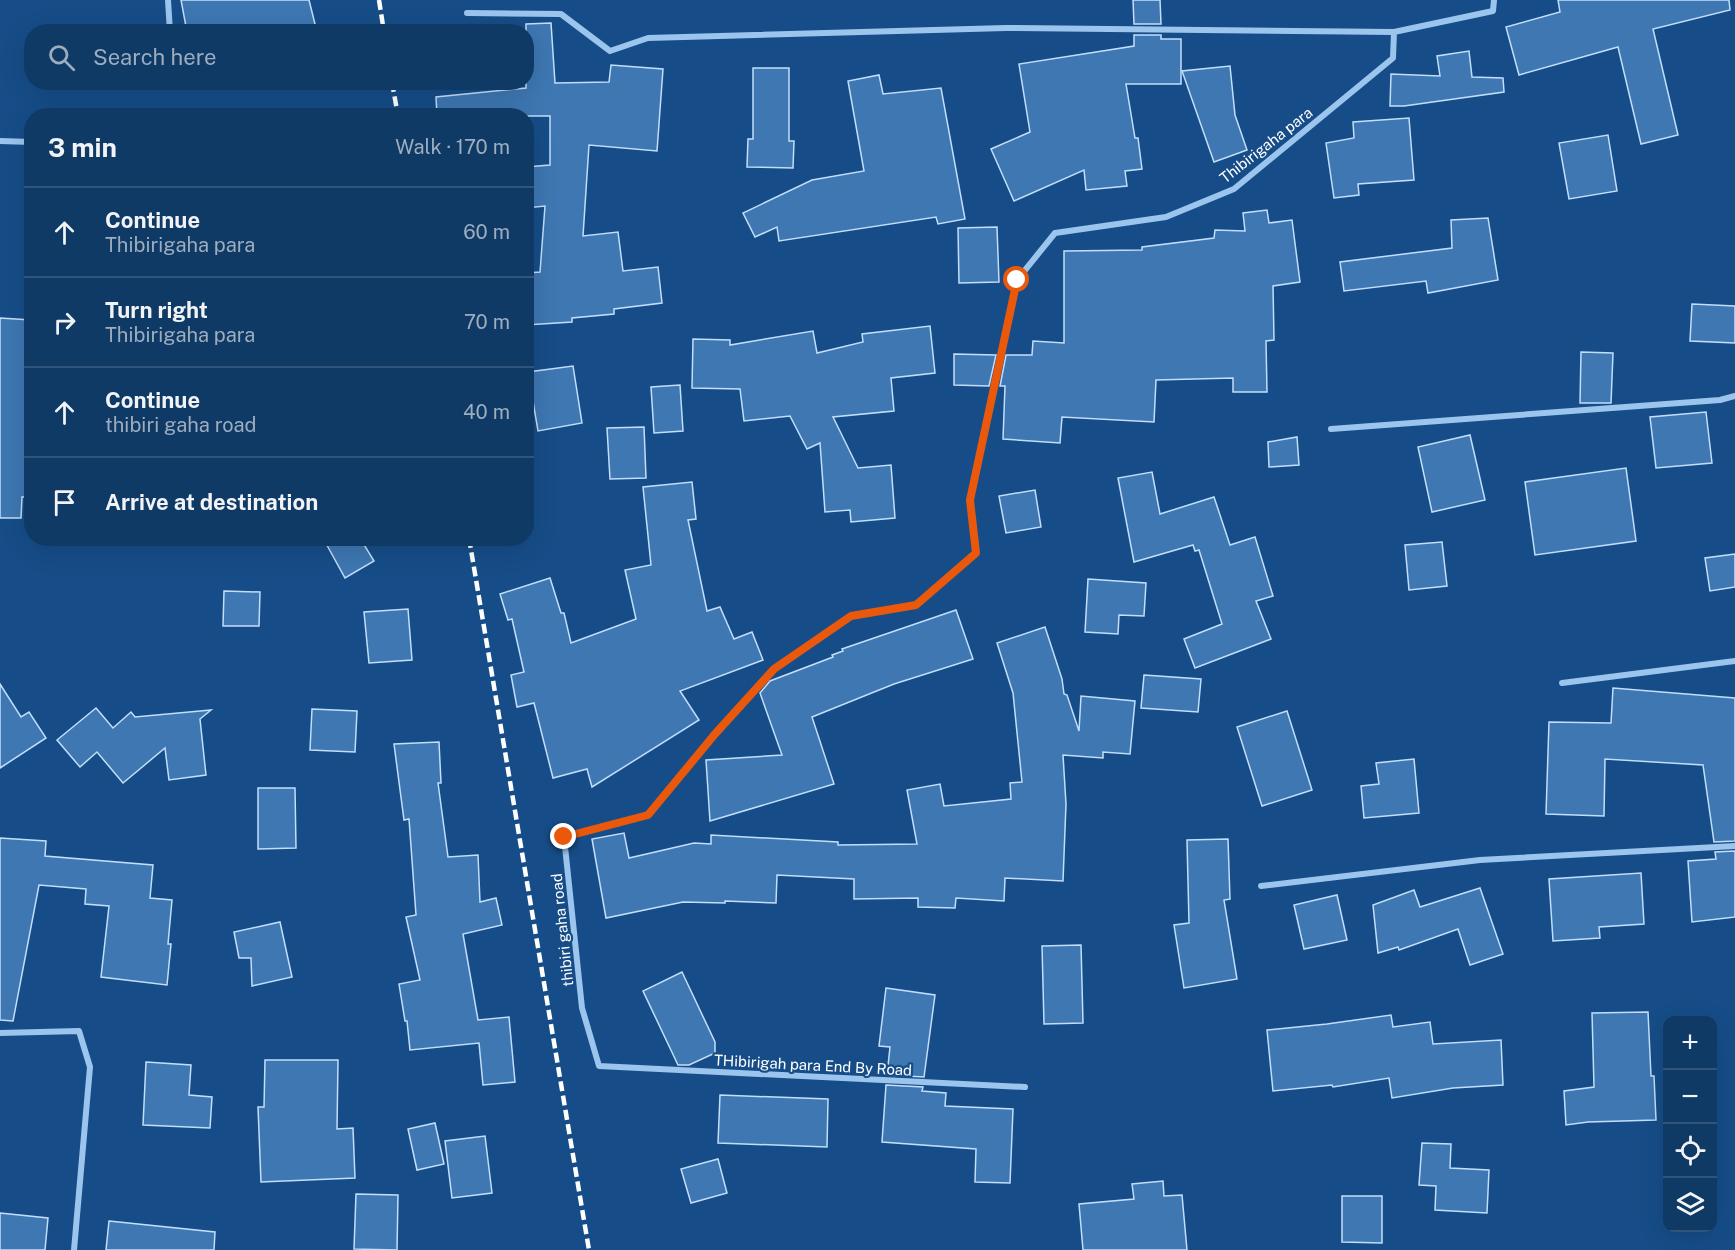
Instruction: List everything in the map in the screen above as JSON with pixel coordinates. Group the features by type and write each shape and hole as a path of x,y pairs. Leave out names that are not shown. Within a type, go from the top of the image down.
{"street":[{"path":"168,0 170,24"},
{"path":"467,13 561,14 610,51 648,38 1006,28 1394,32 1493,11 1494,0"},
{"name":"Thibirigaha para","path":"715,734 774,669 851,616 916,605 976,553 970,500 1017,280 1055,233 1166,217 1234,189 1393,58 1394,32"},
{"path":"0,141 24,142"},
{"path":"1331,429 1720,400 1735,396"},
{"path":"1562,683 1735,661"},
{"name":"thibiri gaha road","path":"599,1066 582,1008 564,837 648,815 715,734"},
{"path":"1261,886 1480,860 1735,846"},
{"path":"0,1033 79,1031 90,1067 74,1250"},
{"name":"THibirigah para End By Road","path":"599,1066 1025,1087"}],"building":[{"path":"181,0 309,0 315,24 186,24"},
{"path":"1133,0 1160,0 1161,24 1134,24"},
{"path":"1558,0 1729,0 1730,10 1653,29 1678,135 1641,144 1618,47 1519,75 1506,27 1560,12"},
{"path":"551,23 555,83 609,82 611,65 663,69 657,151 589,145 583,236 618,232 623,271 658,267 662,303 614,309 614,314 572,318 572,322 534,324 534,272 540,272 545,206 534,207 534,166 550,165 550,116 534,116 534,108 437,108 436,97 506,90 534,90 534,24 526,24"},
{"path":"1134,35 1161,35 1161,39 1181,39 1181,84 1126,84 1135,138 1138,138 1142,169 1125,171 1127,186 1086,190 1084,170 1014,201 991,149 1030,132 1019,64 1134,46"},
{"path":"1469,51 1472,77 1503,78 1504,92 1390,106 1391,74 1440,76 1437,56"},
{"path":"1230,66 1235,115 1247,150 1214,162 1182,71"},
{"path":"753,68 789,68 789,141 794,141 793,168 747,167 748,139 753,139"},
{"path":"879,75 883,94 941,88 965,219 938,224 936,217 779,241 777,227 755,237 743,213 812,180 864,171 848,81"},
{"path":"1409,118 1414,180 1358,184 1359,195 1334,198 1326,143 1354,138 1353,122"},
{"path":"1608,135 1617,191 1569,199 1559,143"},
{"path":"1267,210 1269,223 1292,220 1300,282 1273,286 1274,340 1266,341 1267,392 1233,392 1233,378 1156,380 1154,422 1062,417 1060,443 1003,439 1005,386 1000,386 1006,355 1032,355 1033,341 1064,343 1064,251 1142,250 1142,247 1214,238 1215,230 1245,231 1243,213"},
{"path":"1488,218 1498,280 1428,293 1426,281 1344,291 1340,262 1452,248 1451,220"},
{"path":"997,227 999,282 959,283 958,228"},
{"path":"1692,304 1735,306 1735,343 1690,341"},
{"path":"0,318 24,320 24,497 22,497 21,518 0,518"},
{"path":"930,326 935,373 891,378 894,411 833,417 858,468 891,465 895,518 851,522 850,510 825,512 820,443 807,449 790,416 744,421 740,389 692,388 693,339 730,340 730,345 813,331 817,353 863,342 862,334"},
{"path":"1581,352 1613,353 1611,403 1580,403"},
{"path":"954,354 996,355 989,386 954,385"},
{"path":"573,366 582,423 538,431 534,407 534,371"},
{"path":"680,385 683,431 654,433 651,387"},
{"path":"1706,412 1712,463 1656,468 1650,417"},
{"path":"644,427 646,478 610,479 607,428"},
{"path":"1470,435 1485,500 1432,512 1418,447"},
{"path":"1297,437 1299,465 1269,467 1268,442"},
{"path":"1626,468 1636,541 1535,555 1525,482"},
{"path":"1152,472 1160,514 1214,497 1230,545 1255,537 1273,596 1256,601 1271,639 1195,668 1184,639 1222,624 1199,550 1195,551 1193,545 1134,562 1118,478"},
{"path":"692,482 696,519 688,520 707,611 720,607 734,639 752,632 763,660 680,691 699,720 592,787 587,769 553,778 534,703 517,707 511,675 524,672 512,619 508,620 500,594 550,578 561,613 564,613 571,643 636,619 625,570 651,565 643,487"},
{"path":"1035,490 1041,527 1006,533 999,496"},
{"path":"1442,542 1447,586 1409,590 1405,545"},
{"path":"327,546 365,546 374,561 345,578"},
{"path":"1735,554 1735,587 1710,591 1705,558"},
{"path":"1088,579 1146,583 1144,616 1119,615 1118,634 1085,632"},
{"path":"224,591 260,592 259,626 223,626"},
{"path":"408,609 412,660 369,663 364,612"},
{"path":"956,610 973,659 894,684 812,717 834,784 710,821 706,760 782,755 760,693 770,681 833,657 832,655 843,651 842,649"},
{"path":"1045,627 1062,679 1064,694 1067,695 1079,731 1081,696 1135,701 1130,754 1103,752 1103,758 1063,755 1066,804 1063,881 1005,878 1004,901 956,898 955,908 918,907 918,898 854,899 854,879 777,875 776,903 683,902 606,918 592,839 624,833 629,858 694,843 711,844 711,835 838,842 838,845 917,844 907,790 940,784 944,806 1011,799 1010,783 1022,782 1013,693 997,643"},
{"path":"1144,675 1201,679 1198,712 1141,708"},
{"path":"0,684 21,717 29,712 46,738 0,768"},
{"path":"1613,688 1735,698 1735,841 1714,842 1703,765 1605,759 1604,816 1546,814 1549,722 1611,723"},
{"path":"96,708 113,728 131,712 135,717 211,710 200,719 206,775 169,780 165,748 123,783 97,752 80,767 57,740"},
{"path":"312,709 357,711 355,752 310,750"},
{"path":"1287,711 1312,790 1262,806 1237,727"},
{"path":"439,742 441,783 438,783 448,857 478,855 480,902 496,898 502,925 463,934 478,1020 509,1017 515,1082 483,1085 479,1043 410,1050 407,1021 405,1021 399,984 420,980 406,917 416,915 409,819 404,820 394,744"},
{"path":"1414,759 1419,813 1364,818 1361,786 1379,784 1376,763"},
{"path":"258,788 295,788 296,848 258,849"},
{"path":"0,838 46,841 45,856 153,865 150,898 172,900 167,985 101,977 109,906 85,904 86,889 39,885 13,1021 0,1020"},
{"path":"1228,839 1230,899 1224,900 1237,979 1184,988 1174,925 1189,923 1187,840"},
{"path":"1735,851 1735,917 1692,922 1688,861 1716,859 1715,852"},
{"path":"1641,873 1644,924 1599,927 1600,938 1553,941 1549,879"},
{"path":"1480,888 1503,954 1470,965 1458,929 1399,950 1398,947 1378,953 1373,905 1414,890 1420,907"},
{"path":"1337,895 1347,940 1304,949 1294,905"},
{"path":"280,922 292,977 252,986 251,958 239,958 234,932"},
{"path":"1081,945 1083,1023 1044,1024 1042,946"},
{"path":"682,972 715,1042 715,1053 689,1065 678,1065 643,991"},
{"path":"886,988 935,995 924,1077 887,1075 890,1047 879,1046"},
{"path":"1648,1012 1656,1120 1566,1125 1564,1091 1594,1087 1592,1013"},
{"path":"1391,1015 1393,1027 1430,1022 1433,1044 1501,1040 1503,1085 1453,1088 1392,1098 1389,1078 1333,1087 1332,1085 1273,1091 1267,1030"},
{"path":"265,1060 338,1060 337,1129 353,1128 355,1178 261,1182 258,1107 264,1107"},
{"path":"146,1062 191,1065 189,1095 212,1097 210,1128 143,1125"},
{"path":"886,1085 923,1087 922,1091 946,1093 945,1106 1013,1109 1010,1183 975,1182 976,1149 882,1142"},
{"path":"720,1095 828,1099 827,1147 718,1143"},
{"path":"435,1123 444,1164 417,1170 408,1129"},
{"path":"485,1136 492,1193 452,1198 445,1141"},
{"path":"1422,1143 1451,1144 1450,1168 1489,1170 1487,1213 1435,1210 1436,1186 1419,1185"},
{"path":"718,1159 727,1193 691,1203 681,1169"},
{"path":"1163,1181 1164,1196 1182,1195 1187,1250 1083,1250 1079,1204 1134,1199 1132,1184"},
{"path":"356,1194 398,1195 397,1250 354,1249"},
{"path":"1342,1196 1382,1196 1382,1243 1342,1242"},
{"path":"0,1213 48,1218 45,1250 0,1250"},
{"path":"109,1221 215,1232 214,1250 106,1250"}],"railway":[{"path":"379,0 383,24"},
{"path":"393,90 397,108"},
{"path":"470,546 589,1250"}],"route":[{"path":"564,837 648,815 715,734 774,669 851,616 916,605 976,553 970,500 1017,280"}]}
